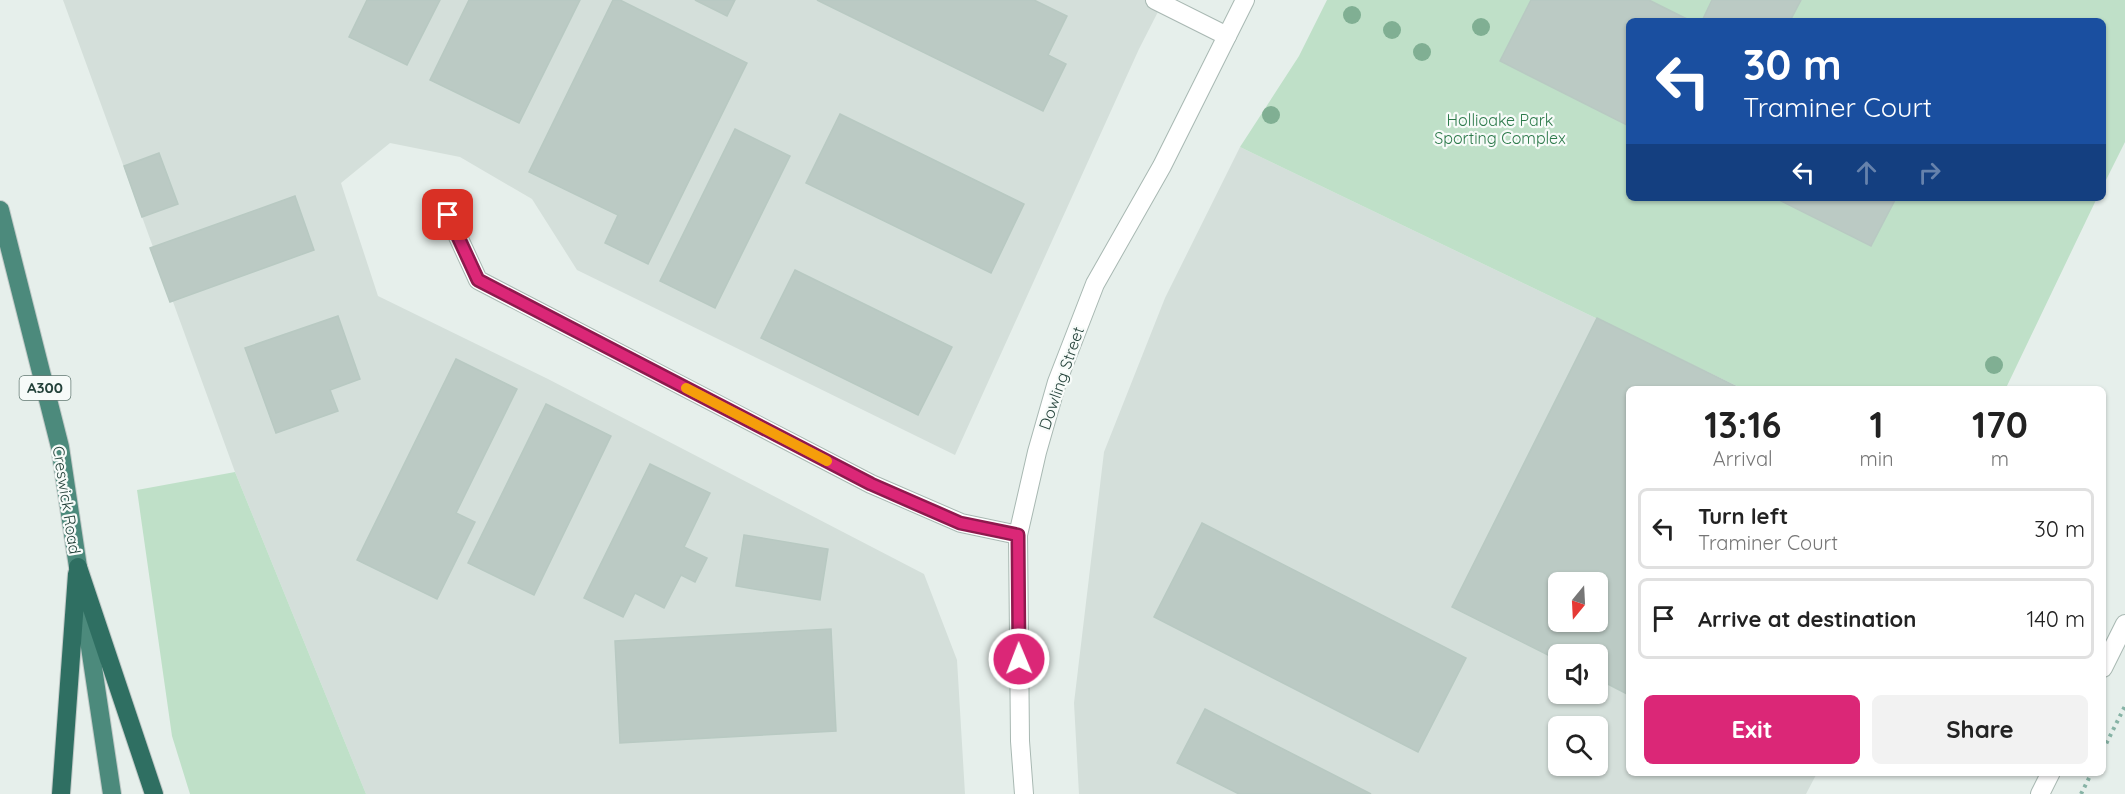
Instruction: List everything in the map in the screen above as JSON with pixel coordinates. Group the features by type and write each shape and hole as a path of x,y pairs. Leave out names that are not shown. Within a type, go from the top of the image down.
{"highway":[{"name":"Creswick Road","path":"0,210 60,447 112,794"},
{"path":"61,794 78,567"},
{"path":"78,567 154,794"}],"street":[{"path":"1155,0 1227,36"},
{"name":"Dowling Street","path":"1024,794 1020,741 1018,535 1037,452 1057,382 1095,284 1162,166 1245,0"},
{"path":"448,215 478,280 880,489 960,523 1018,535"},
{"path":"2106,662 2125,624"},
{"path":"2040,794 2049,776"}],"path":[{"path":"2106,744 2125,706"},
{"path":"2081,794 2090,776"}],"shaded area":[{"path":"63,0 1164,0 1139,49 955,455 577,270 532,199 460,157 390,143 341,183 378,296 548,379 924,574 957,660 965,794 366,794 235,472"},
{"path":"1240,147 1737,386 1626,386 1626,776 1815,776 1806,794 1079,794 1074,703 1104,452 1165,298"}],"green space":[{"name":"Hollioake Park Sporting Complex","path":"1327,0 2125,0 2125,142 2106,180 2106,18 1626,18 1626,201 2096,201 2007,386 1737,386 1240,147 1299,56"},
{"path":"235,472 366,794 190,794 172,736 137,490"}],"building":[{"path":"367,0 440,0 407,65 349,37"},
{"path":"469,0 580,0 519,123 430,80"},
{"path":"613,0 620,0 747,63 648,264 605,243 618,215 529,172"},
{"path":"695,0 735,0 727,16"},
{"path":"817,0 1034,0 1067,16 1048,55 1066,64 1043,111"},
{"path":"1531,0 1649,0 1685,18 1626,18 1626,124 1500,61"},
{"path":"1712,0 1801,0 1792,18 1703,18"},
{"path":"840,114 1024,204 991,273 806,183"},
{"path":"735,129 790,156 715,308 660,281"},
{"path":"159,153 178,204 142,217 124,166"},
{"path":"295,196 314,250 170,302 150,248"},
{"path":"1781,201 1894,201 1871,246"},
{"path":"795,270 952,347 918,415 761,338"},
{"path":"338,316 360,379 330,390 338,411 276,433 245,348"},
{"path":"1597,318 1735,386 1626,386 1626,693 1608,684 1608,644 1548,644 1548,655 1452,607"},
{"path":"456,359 517,389 456,513 475,522 437,599 357,560"},
{"path":"546,404 611,436 534,595 468,563"},
{"path":"650,464 710,493 684,547 707,558 695,582 681,575 664,608 635,593 623,617 584,598"},
{"path":"1202,523 1466,658 1418,752 1154,617"},
{"path":"744,535 828,549 820,600 736,586"},
{"path":"831,629 836,731 620,743 615,641"},
{"path":"1205,709 1371,794 1239,794 1177,763"}],"slow traffic":[{"path":"686,388 827,461"}],"route":[{"path":"448,215 478,280 909,502 960,523 988,531 1018,535 1019,659"}]}
